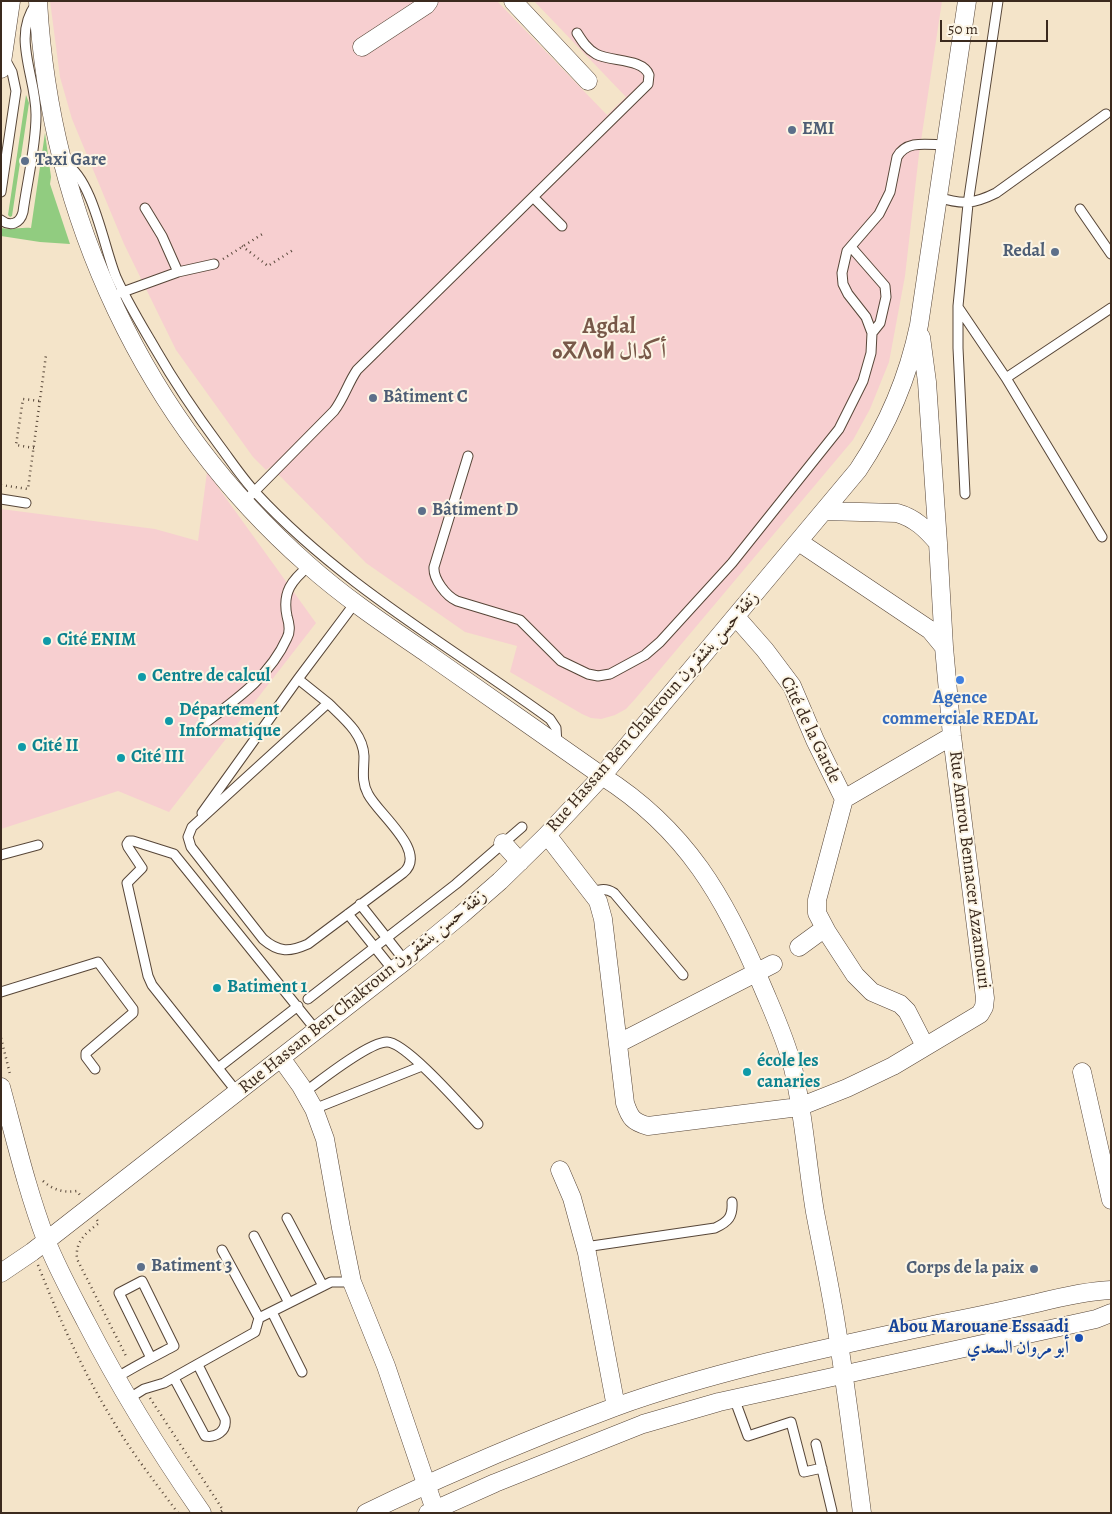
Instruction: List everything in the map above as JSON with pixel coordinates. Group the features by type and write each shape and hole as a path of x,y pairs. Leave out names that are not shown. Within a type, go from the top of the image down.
{"street":[{"path":"2,63 11,1"},
{"path":"38,1 45,76 63,162 72,197 90,248 117,294 133,343 158,389 200,449 249,497 273,533 309,566 355,603 646,807 684,846 701,867 720,899 757,972 785,1042 793,1068 815,1212 844,1374 862,1513"},
{"path":"362,47 426,5 429,1"},
{"path":"513,1 588,81"},
{"name":"Rue Hassan Ben Chakroun زنقة حسن بنشقرون","path":"1,1273 46,1241 399,965 461,915 520,862 602,776 858,470 885,425 906,376 919,325 967,1"},
{"name":"Rue Amrou Bennacer Azzamouri","path":"547,835 598,902 603,919 625,1103 630,1115 638,1123 648,1126 799,1107 886,1070 980,1014 985,998 952,736 944,647 927,382 919,325"},
{"path":"824,511 886,512 907,516 926,529 938,543"},
{"path":"799,542 930,630 944,647"},
{"name":"Cité de la Garde","path":"736,617 766,650 792,686 815,740 844,799 817,900 817,913 855,975 872,992 900,1004 907,1011 925,1046"},
{"name":"Cité de la Garde","path":"844,799 952,736"},
{"path":"503,843 520,862"},
{"path":"799,947 825,928"},
{"path":"619,1043 773,964"},
{"path":"281,1058 305,1092 314,1109 325,1139 352,1282 386,1366 426,1485 433,1512 513,1476 643,1424 734,1398 1096,1319 1111,1313"},
{"path":"1082,1072 1111,1200"},
{"path":"6,1081 24,1176 46,1241 78,1308 128,1399 152,1440 202,1513"},
{"path":"560,1170 572,1198 585,1247 616,1407"},
{"path":"366,1513 505,1450 616,1407 723,1374 839,1345 1058,1298 1111,1290"}],"lane":[{"path":"1,220 13,224 20,220 23,212 36,115 28,63 26,25 29,14 38,1"},
{"path":"965,494 958,348 958,306 968,204 998,1"},
{"path":"557,744 557,733 554,723 550,719 376,597 249,497 334,411 358,370 646,88 649,80 648,72 642,66 595,54 587,47 577,33"},
{"path":"1,192 16,91 12,72 2,63"},
{"path":"938,197 968,204 985,199 1106,114"},
{"path":"468,456 434,567 436,577 452,598 520,620 561,661 588,674 598,676 610,674 645,655 660,642 732,563 839,429 863,381 871,353 872,333 866,317 848,294 843,284 844,256 879,214 890,192 897,157 900,152 913,144 946,145"},
{"path":"534,198 562,226"},
{"path":"145,208 162,236 178,272"},
{"path":"1080,209 1111,254"},
{"path":"851,247 885,286 886,297 880,323 872,333"},
{"path":"117,294 178,272 214,264"},
{"path":"958,306 1006,378 1102,537"},
{"path":"1006,378 1111,308"},
{"path":"1,499 26,502"},
{"path":"205,723 244,694 269,669 290,632 286,604 290,584 309,566"},
{"path":"298,679 328,703 352,726 358,735 364,756 362,776 369,796 403,840 411,853 412,859 407,870 308,944 294,950 284,950 271,946 264,939 191,847 188,837 192,827 298,679 355,603"},
{"path":"192,827 328,703"},
{"path":"308,999 456,884 522,827"},
{"path":"237,1092 152,985 148,976 127,883 142,868 128,847 129,841 174,854 316,1030"},
{"path":"1,855 38,845"},
{"path":"592,892 608,889 614,893 684,975"},
{"path":"360,904 386,937 399,965"},
{"path":"348,914 375,947 399,965"},
{"path":"1,992 98,962 133,1009 133,1013 86,1053 86,1057 95,1069"},
{"path":"218,1068 298,1006"},
{"path":"305,1092 364,1052 387,1042 395,1044 422,1066 478,1124"},
{"path":"314,1109 422,1066"},
{"path":"585,1247 715,1228 726,1223 733,1211 732,1202"},
{"path":"287,1218 323,1286"},
{"path":"254,1236 288,1303"},
{"path":"128,1399 144,1388 164,1383 174,1378 255,1332 259,1318 222,1250"},
{"path":"116,1378 174,1346 142,1281 119,1293 151,1358"},
{"path":"259,1318 331,1282 352,1282"},
{"path":"272,1312 302,1372"},
{"path":"174,1378 205,1436 211,1437 224,1430 225,1418 198,1365"},
{"path":"734,1398 748,1436 791,1422 804,1472 822,1468"},
{"path":"816,1444 832,1511"}],"path":[{"path":"214,264 264,233"},
{"path":"242,246 268,266 293,250"},
{"path":"1,485 28,489 46,355"},
{"path":"34,448 16,446 22,399 40,401"},
{"path":"1,1038 6,1081"},
{"path":"40,1178 57,1190 63,1192 77,1191 99,1223 87,1232 79,1242 76,1253 77,1259 132,1368"},
{"path":"144,1388 223,1510 219,1513"}],"shaded area":[{"path":"50,1 497,1 607,115 626,97 534,1 942,1 919,154 905,276 889,362 870,409 853,440 626,709 601,719 591,718 582,714 510,672 517,646 465,632 366,563 275,471 270,467 266,470 253,457 176,350 124,244 72,119 60,77"},
{"path":"207,472 316,623 169,812 118,791 1,829 1,509 155,529 198,541"}],"green space":[{"path":"26,95 29,103 12,216 10,217 8,215"},
{"path":"45,133 51,177 50,184 70,244 1,236 1,228 31,228"}],"place":[{"name":"EMI","path":"792,130"},
{"name":"Taxi Gare","path":"25,161"},
{"name":"Redal","path":"1055,252"},
{"name":"Bâtiment C","path":"373,398"},
{"name":"Bâtiment D","path":"422,511"},
{"name":"Cité ENIM","path":"47,641"},
{"name":"Centre de calcul","path":"142,677"},
{"name":"Agence commerciale REDAL","path":"960,680"},
{"name":"Département Informatique","path":"169,721"},
{"name":"Cité II","path":"22,747"},
{"name":"Cité III","path":"121,758"},
{"name":"Batiment 1","path":"217,988"},
{"name":"école les canaries","path":"747,1072"},
{"name":"Batiment 3","path":"141,1267"},
{"name":"Corps de la paix","path":"1034,1269"},
{"name":"Abou Marouane Essaadi أبو مروان السعدي","path":"1079,1338"}],"district":[{"name":"Agdal ⴰⴳⴷⴰⵍ أكدال","path":"609,340"}]}
